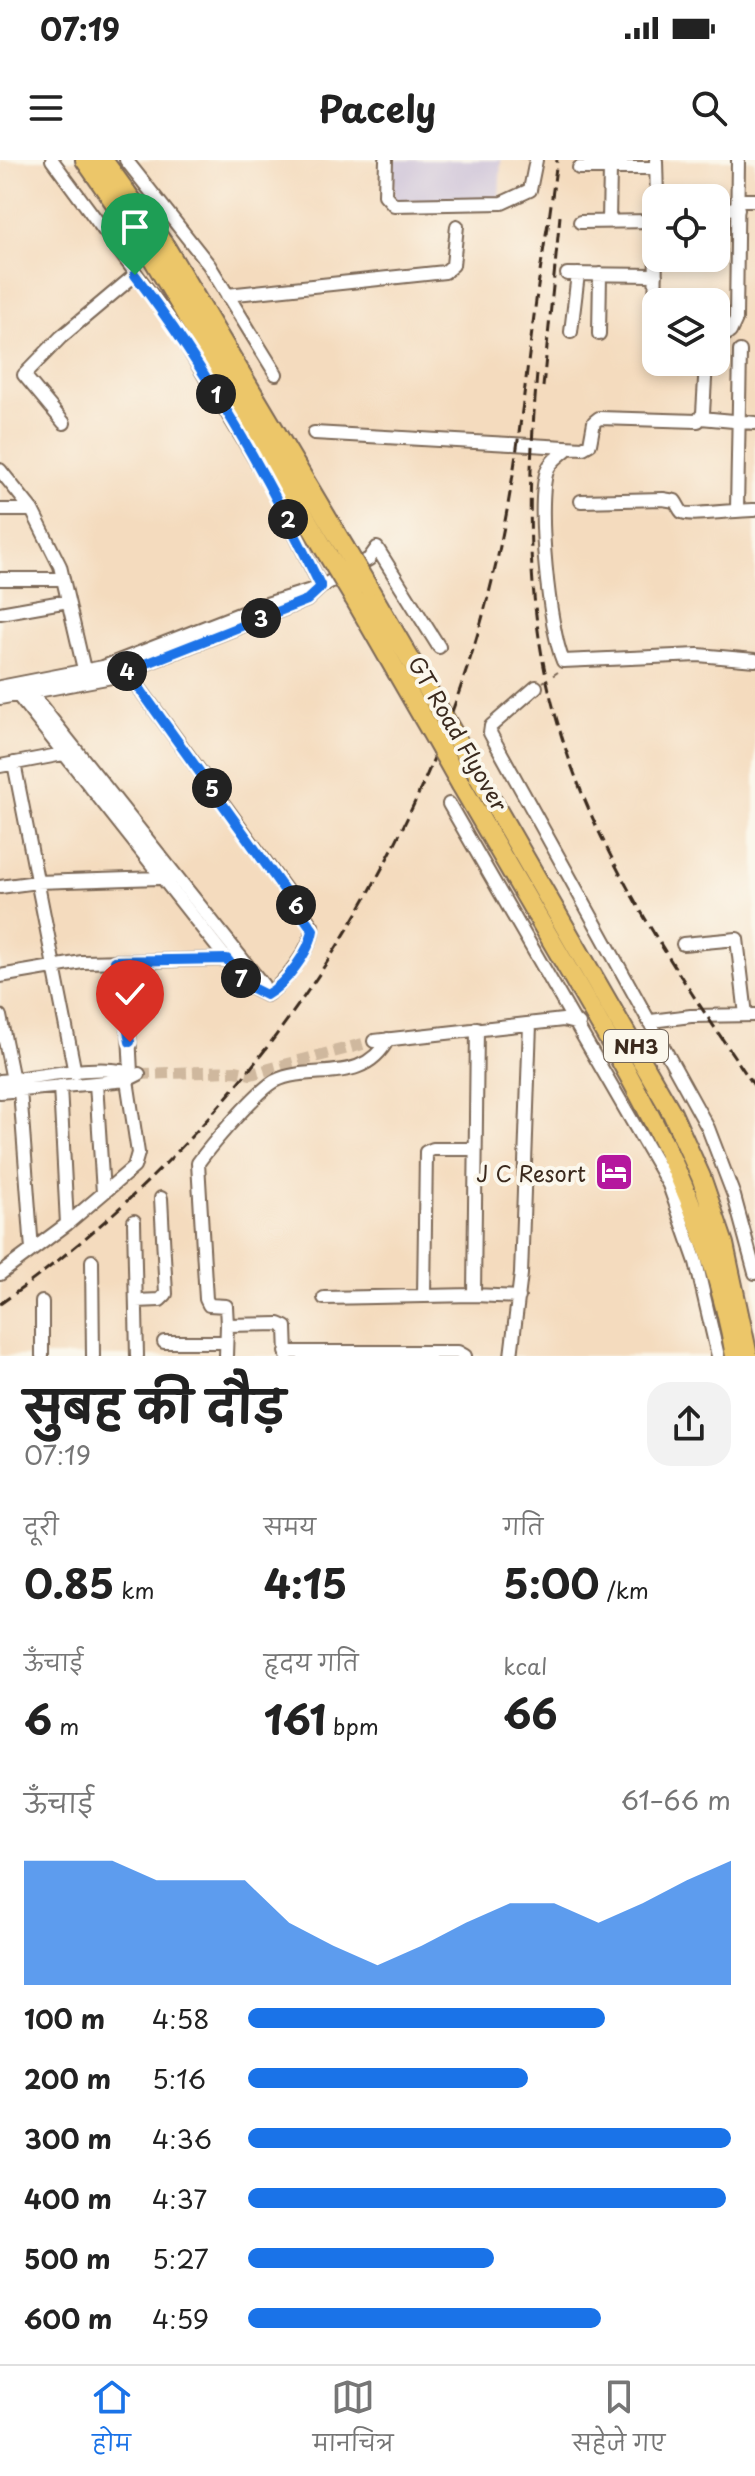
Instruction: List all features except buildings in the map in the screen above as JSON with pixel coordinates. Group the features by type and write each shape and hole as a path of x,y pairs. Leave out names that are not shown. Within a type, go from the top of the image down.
{"highway":[{"name":"GT Road Flyover","path":"85,160 150,254 361,592 437,725 461,785 647,1106 680,1171 709,1245 728,1313 735,1356"},
{"name":"GT Road Flyover","path":"103,160 173,258 337,552"},
{"name":"GT Road Flyover","path":"437,725 468,759 672,1113 701,1177 724,1244 748,1356"}],"street":[{"path":"52,160 174,325 273,489 321,587"},
{"path":"126,160 209,265 276,374"},
{"path":"386,160 385,195 394,205 508,203 530,190 536,160"},
{"path":"730,332 736,319 738,160"},
{"path":"579,168 656,164 657,184"},
{"path":"609,222 610,168"},
{"path":"730,205 755,200"},
{"path":"580,222 642,221"},
{"path":"227,295 445,272 453,265 457,226"},
{"path":"571,332 573,274 656,275 656,288"},
{"path":"599,334 600,274"},
{"path":"64,423 24,377 138,278"},
{"path":"737,509 740,351"},
{"path":"701,418 705,376"},
{"path":"314,433 568,448 590,444 594,422 599,418 687,423 701,418 755,423"},
{"path":"568,448 546,472 545,506 547,573 563,661 698,655 755,660"},
{"path":"0,470 32,510 47,536 63,579 86,676"},
{"path":"581,501 663,499 675,501 682,512 691,516 737,509 755,510"},
{"path":"0,510 32,510"},
{"path":"0,687 127,671 307,600 321,587 369,559 377,548 439,647"},
{"path":"0,579 63,579"},
{"path":"0,698 86,676 257,607 321,587"},
{"path":"0,613 68,601"},
{"path":"127,671 312,926 311,940 280,985 266,995"},
{"path":"536,687 491,726 490,733 651,1021 713,1140 734,1196 755,1273"},
{"path":"24,693 263,985 266,995"},
{"path":"24,693 63,754 159,878 248,986 266,995"},
{"path":"0,766 63,754"},
{"path":"14,763 75,1073"},
{"path":"449,804 579,1024 669,1185 696,1262 718,1356"},
{"path":"0,887 37,882 159,878"},
{"path":"651,1021 751,1015 737,939 683,944"},
{"path":"0,976 52,966 115,961 227,959"},
{"path":"0,1274 67,1224 134,1167 138,1159 129,1033 115,961"},
{"path":"0,1016 32,1250"},
{"path":"226,1356 226,1306 209,1305 206,1299 198,1163 274,1082 353,1067 378,1055 381,1040 563,1020 579,1024"},
{"path":"511,1356 519,1297 530,1024"},
{"path":"474,1295 477,1028"},
{"path":"0,1092 11,1084 75,1073 133,1075"},
{"path":"11,1084 60,1086 133,1075"},
{"path":"96,1083 103,1193"},
{"path":"60,1086 67,1224"},
{"path":"424,1296 426,1152 433,1149 475,1149"},
{"path":"136,1301 160,1300 166,1294 161,1198"},
{"path":"134,1221 137,1356"},
{"path":"92,1261 93,1356"},
{"path":"324,1298 519,1297"},
{"path":"42,1302 42,1356"},
{"path":"227,1325 284,1325 286,1354 407,1355 458,1352 465,1356"},
{"path":"164,1342 226,1342"}],"path":[{"path":"536,687 561,671 563,661"}],"shaded area":[{"path":"393,160 501,160 499,199 394,201"}],"tunnel":[{"path":"139,1074 235,1071 251,1074 374,1041"}],"railway":[{"path":"547,234 557,160"},
{"path":"543,387 560,216"},
{"path":"0,1304 90,1234 174,1155 249,1070 317,978 376,880 426,777 466,670 497,560 513,476 548,223"},
{"path":"537,374 531,462 531,550 539,637 558,724 574,773 617,868 669,958 755,1087"}],"place":[{"name":"J C Resort","path":"614,1172"}],"route":[{"path":"130,1042 115,961 227,959 248,986 266,995 280,985 311,940 313,930 127,671 307,600 321,587 273,489 174,325 135,275"}]}
